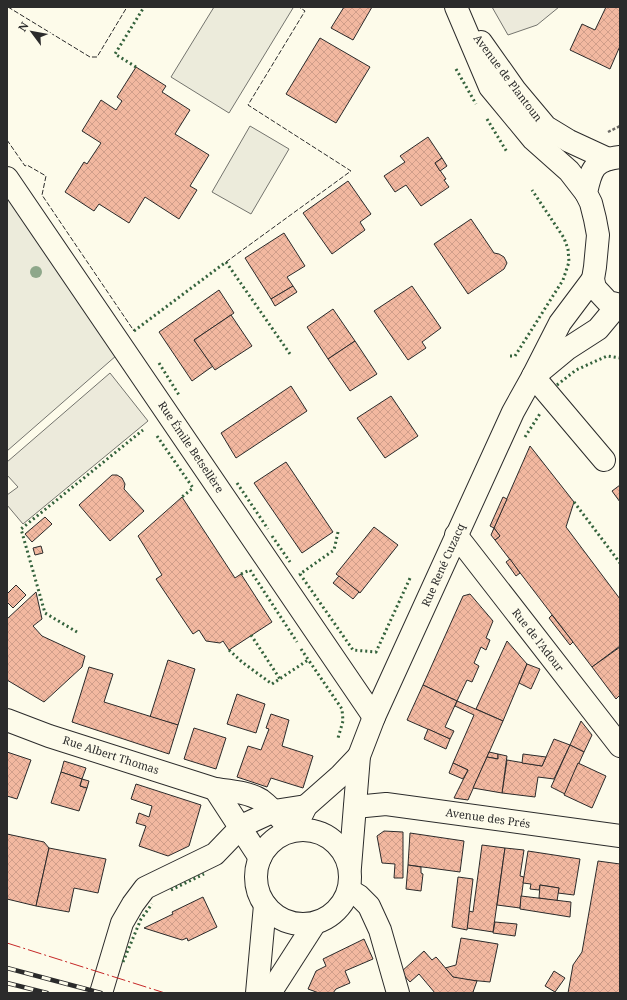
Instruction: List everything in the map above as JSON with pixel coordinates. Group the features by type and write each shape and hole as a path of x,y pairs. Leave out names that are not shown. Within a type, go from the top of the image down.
{"street":[{"name":"Avenue de Plantoun","path":"457,9 515,90 546,127 569,141 614,158"},
{"name":"Avenue de Plantoun","path":"457,9 490,87 533,139 568,171 586,193 596,219 598,235 593,279"},
{"path":"586,193 593,171 600,163 614,158"},
{"name":"Rue Émile Betsellère","path":"7,178 374,717"},
{"path":"593,279 595,288 602,296 608,302 619,305"},
{"name":"Rue René Cuzacq","path":"350,867 359,756 374,717 456,534 513,412 534,376 560,323 593,279"},
{"name":"Rue René Cuzacq","path":"534,376 567,349 598,329 619,305"},
{"path":"534,376 604,460"},
{"name":"Rue de l'Adour","path":"456,534 620,746"},
{"name":"Rue Albert Thomas","path":"7,720 49,736 215,789 240,793 260,800 274,811 293,831"},
{"name":"Rue René Cuzacq","path":"293,831 306,806 340,776 359,756"},
{"path":"215,789 260,858"},
{"name":"Avenue des Prés","path":"355,807 386,804 620,836"},
{"path":"101,993 122,923 133,904 145,888 215,854 240,828 274,811 306,806"},
{"path":"307,830 319,832 330,838 339,846 346,856 350,867 351,876 349,890 341,906 330,917 316,923 298,924 281,919 265,905 260,897 256,884 256,871 260,858 271,843 286,833 293,831 307,830"},
{"path":"349,890 359,896 369,906 380,930 398,993"},
{"path":"257,993 265,905"},
{"path":"270,993 316,923"}],"shaded area":[{"path":"214,7 293,8 229,113 171,77"},
{"path":"492,7 559,7 537,25 508,35"},
{"path":"250,126 289,149 251,214 212,192"},
{"path":"7,189 117,355 7,451"},
{"path":"110,373 148,421 23,524 7,505 7,495 18,487 7,475 7,462"}],"building":[{"path":"344,7 372,7 353,40 331,28"},
{"path":"606,7 620,7 620,46 610,69 570,50 582,24 595,30"},
{"path":"320,38 370,67 336,123 286,94"},
{"path":"136,67 166,86 162,92 190,110 175,134 209,155 190,186 197,190 179,219 145,197 129,223 99,204 94,211 65,192 84,162 87,164 101,143 82,131 101,100 116,110 122,101 117,97"},
{"path":"428,137 442,158 435,163 446,179 444,180 449,187 421,206 406,185 395,192 384,176 405,162 400,156"},
{"path":"442,158 447,166 440,171 435,163"},
{"path":"348,181 371,214 360,222 365,230 332,254 303,213"},
{"path":"471,219 494,253 504,257 507,263 504,269 468,294 434,244"},
{"path":"284,233 305,266 287,277 293,286 271,299 245,258"},
{"path":"293,286 297,292 275,306 271,299"},
{"path":"412,286 441,328 422,342 426,348 408,360 374,311"},
{"path":"219,290 234,313 194,340 213,366 192,381 159,332"},
{"path":"333,309 355,341 328,359 307,327"},
{"path":"231,315 252,346 215,370 194,340"},
{"path":"355,341 377,374 350,391 328,359"},
{"path":"291,386 307,411 236,458 221,433"},
{"path":"391,396 418,436 385,458 357,418"},
{"path":"530,446 574,502 566,527 620,599 620,646 592,667 495,540 500,536 494,528"},
{"path":"286,462 333,532 302,553 254,483"},
{"path":"112,475 117,475 122,478 125,484 124,489 144,511 110,541 79,505"},
{"path":"620,485 620,502 612,491"},
{"path":"182,497 235,578 241,574 272,622 229,650 223,641 220,643 206,641 199,630 193,634 156,579 162,575 138,536"},
{"path":"503,497 507,499 494,528 490,526"},
{"path":"45,517 52,524 32,542 25,534"},
{"path":"374,527 398,545 360,593 336,574"},
{"path":"494,528 500,536 495,540 491,535"},
{"path":"41,546 43,553 35,555 33,548"},
{"path":"510,559 520,573 516,576 506,562"},
{"path":"339,576 359,592 353,599 333,583"},
{"path":"16,585 26,595 13,608 7,602 7,594"},
{"path":"36,592 42,619 33,626 42,636 85,656 82,667 44,702 7,680 7,619"},
{"path":"470,594 493,621 486,638 490,640 486,650 481,647 474,663 479,666 472,682 467,680 457,701 423,685 463,596"},
{"path":"552,615 573,642 570,645 549,618"},
{"path":"507,641 527,664 503,721 476,709"},
{"path":"620,647 620,695 616,699 592,667"},
{"path":"168,660 195,669 178,725 150,717"},
{"path":"527,664 540,669 531,689 519,683"},
{"path":"89,667 113,674 104,702 178,725 169,754 72,722"},
{"path":"423,685 457,701 445,727 454,731 450,739 407,720"},
{"path":"237,694 265,704 256,733 227,724"},
{"path":"457,701 503,721 468,800 454,798 468,770 453,763 474,715 455,706"},
{"path":"271,714 289,720 282,746 313,756 303,788 271,778 267,787 237,777 248,746 261,750 269,729 266,728"},
{"path":"581,721 592,735 584,752 570,745"},
{"path":"194,728 226,738 216,769 184,759"},
{"path":"428,729 450,739 446,749 424,739"},
{"path":"554,739 570,745 554,779 538,777 535,797 502,793 507,760 542,766"},
{"path":"570,745 584,752 565,794 551,787"},
{"path":"7,752 31,760 17,799 7,796"},
{"path":"489,752 498,754 498,759 487,757"},
{"path":"498,754 507,756 502,793 473,788 487,757 498,759"},
{"path":"523,754 546,757 542,766 522,763"},
{"path":"64,761 86,768 82,779 61,772"},
{"path":"453,763 468,770 463,779 449,773"},
{"path":"578,763 606,776 592,808 564,795"},
{"path":"61,772 82,779 80,786 87,788 79,811 51,803"},
{"path":"82,779 89,781 87,788 80,786"},
{"path":"136,784 201,805 189,846 168,856 139,846 146,826 136,823 139,813 149,817 152,806 131,799"},
{"path":"384,831 403,832 403,878 394,878 395,864 382,863 377,836"},
{"path":"410,833 464,841 460,872 408,865"},
{"path":"7,834 44,842 49,848 36,906 7,899"},
{"path":"482,845 505,848 493,932 467,928 469,911 473,912"},
{"path":"49,848 106,859 98,893 74,888 69,912 36,906"},
{"path":"505,848 524,850 520,876 524,877 520,908 497,905"},
{"path":"528,851 580,859 574,895 558,893 559,888 540,885 539,890 530,889 531,884 523,883"},
{"path":"598,861 620,864 620,993 568,993 573,965 582,952"},
{"path":"408,865 421,867 421,873 423,874 421,891 406,889"},
{"path":"458,877 473,879 467,930 452,927"},
{"path":"540,885 559,888 557,901 539,898"},
{"path":"521,896 571,902 570,917 520,909"},
{"path":"203,897 217,927 188,941 187,938 182,940 144,928 173,914 172,912"},
{"path":"495,922 517,924 515,936 493,933"},
{"path":"461,938 498,944 490,982 459,979 453,977 445,968 456,965"},
{"path":"364,939 373,959 345,971 350,983 336,989 333,993 319,993 308,989 316,971 326,966 323,959"},
{"path":"424,951 432,960 436,957 453,977 477,981 473,992 475,993 435,993 419,974 410,982 401,972"},
{"path":"554,971 565,978 555,992 545,986"}],"railway":[{"path":"7,968 101,993"},
{"path":"7,983 47,993"}],"hedge":[{"path":"136,67 115,54 144,7"},
{"path":"456,69 476,104"},
{"path":"487,119 507,152"},
{"path":"510,356 515,356 563,280 569,262 568,249 564,238 532,190"},
{"path":"134,331 226,262 290,354"},
{"path":"557,385 576,370 607,356 620,358"},
{"path":"159,363 179,395"},
{"path":"525,437 541,412"},
{"path":"77,632 45,613 21,529 143,430"},
{"path":"157,436 193,488 182,497"},
{"path":"237,483 268,529"},
{"path":"574,502 620,563"},
{"path":"338,532 334,550 300,574 353,650 376,652 411,576"},
{"path":"272,536 290,562"},
{"path":"241,574 250,570 297,642"},
{"path":"251,635 280,679"},
{"path":"301,649 342,709 343,721 338,738"},
{"path":"229,650 242,662 272,684 308,660"},
{"path":"171,890 204,874"},
{"path":"123,962 141,919 152,904"}],"fence":[{"path":"8,7 90,57 97,57 127,7"},
{"path":"226,262 351,171 248,105 305,11 299,7"},
{"path":"7,140 25,166 27,165 46,176 42,195 134,331"}],"power":[{"path":"7,943 165,993"}]}
